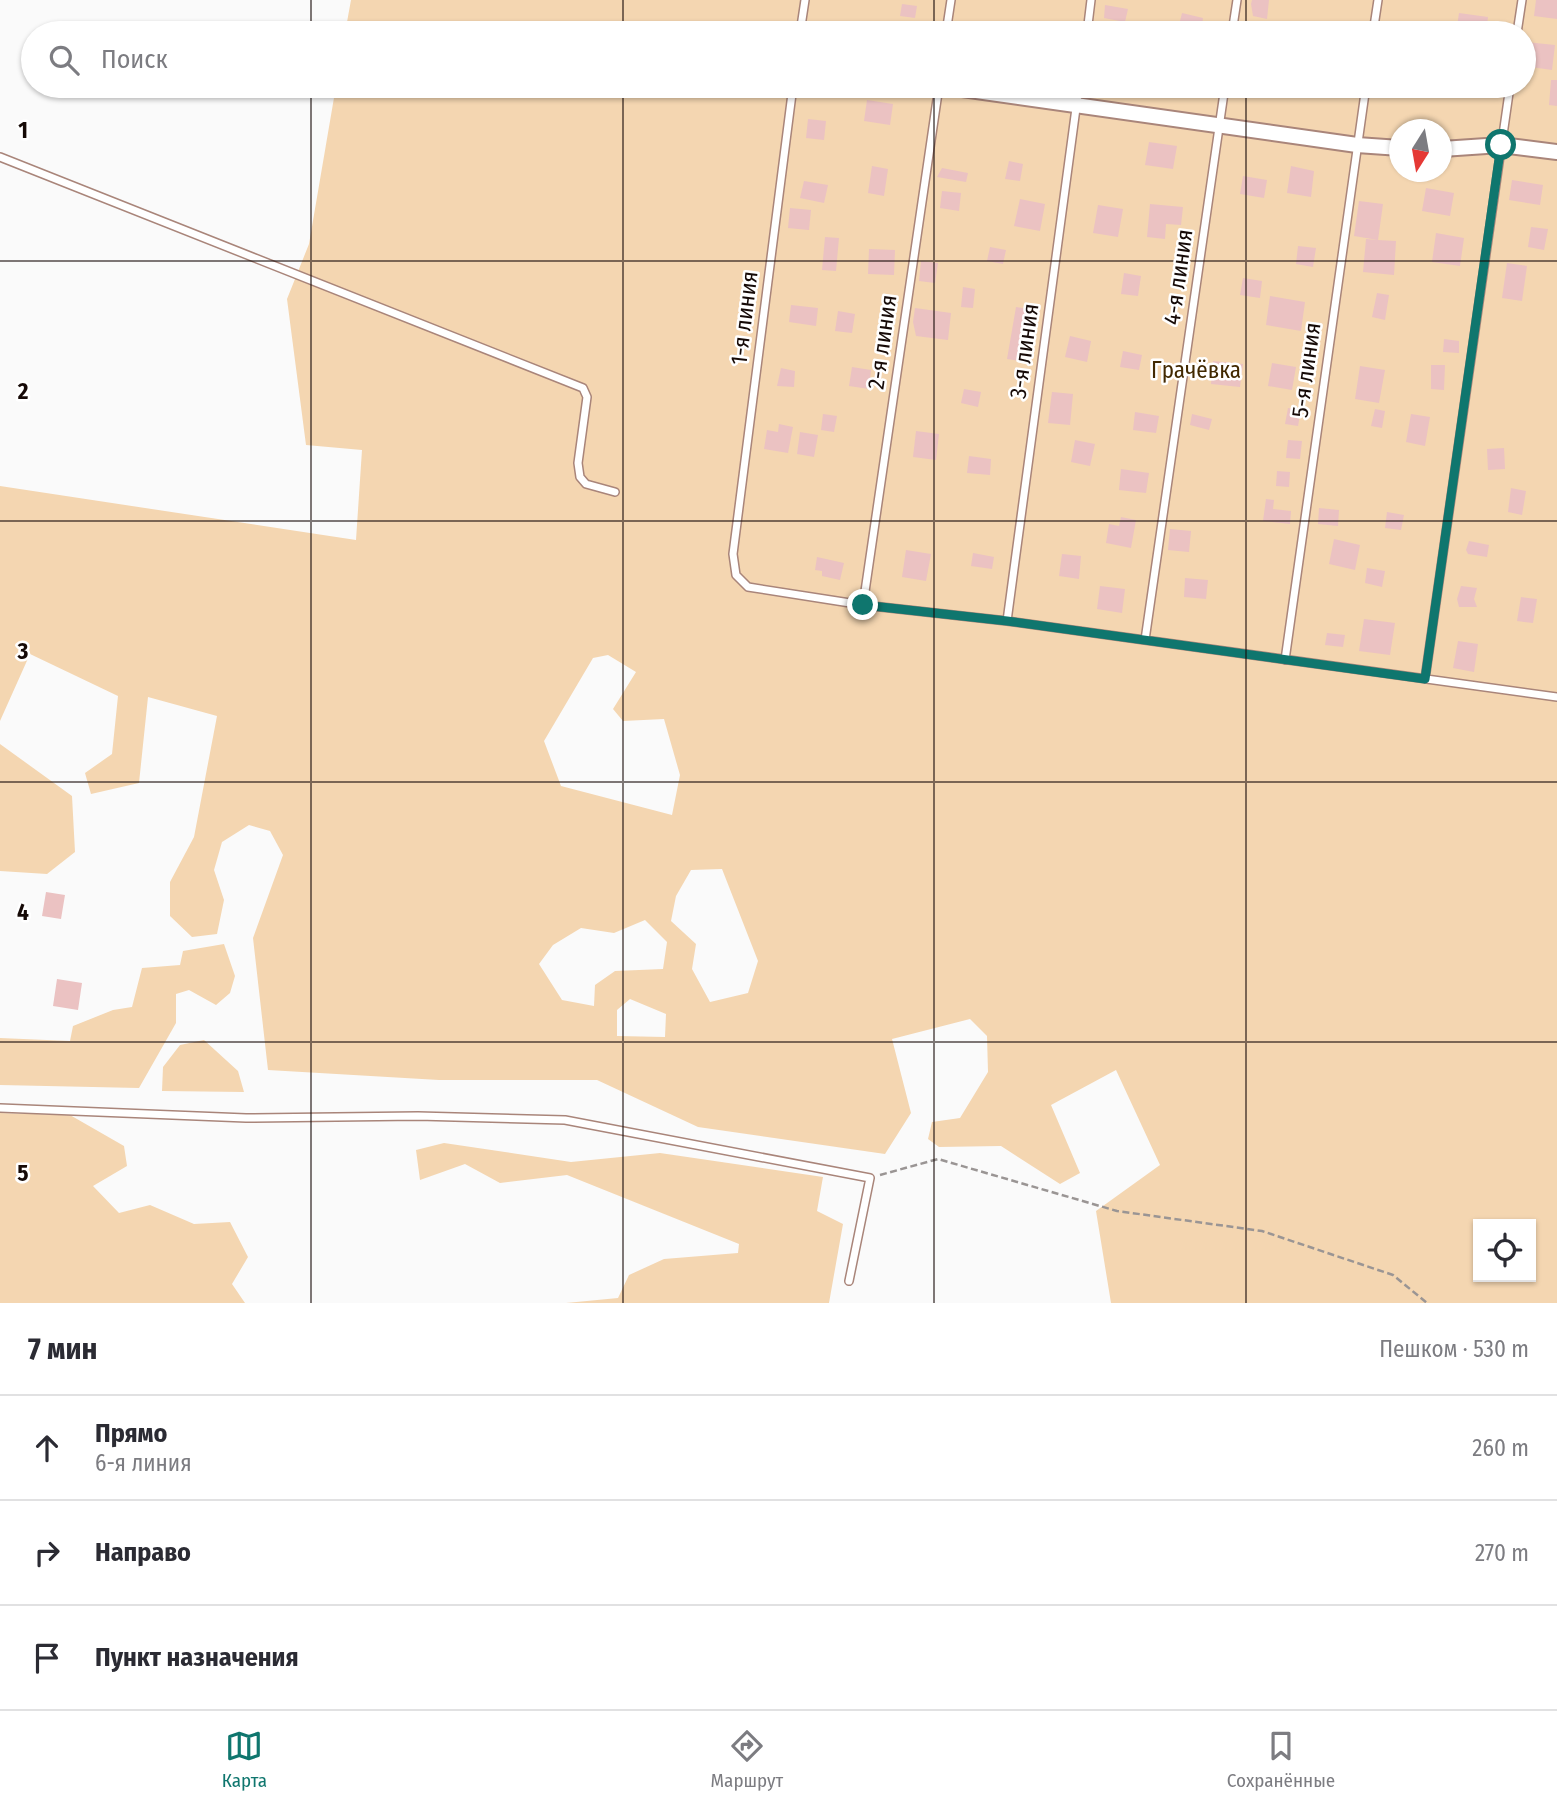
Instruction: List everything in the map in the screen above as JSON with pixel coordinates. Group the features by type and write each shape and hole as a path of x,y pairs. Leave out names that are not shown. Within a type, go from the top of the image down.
{"street":[{"path":"1026,98 1389,147"},
{"path":"1452,148 1501,145 1557,152"}],"lane":[{"path":"802,21 805,0"},
{"path":"948,21 951,0"},
{"path":"1088,21 1091,0"},
{"path":"1234,21 1237,0"},
{"path":"1375,21 1378,0"},
{"path":"1519,21 1522,0"},
{"name":"1-я линия","path":"791,98 733,554 736,575 748,587 863,605"},
{"name":"2-я линия","path":"863,605 938,98"},
{"name":"3-я линия","path":"1007,621 1077,98"},
{"name":"4-я линия","path":"1145,640 1223,98"},
{"name":"5-я линия","path":"1285,660 1364,98"},
{"path":"1425,679 1508,98"},
{"path":"0,157 583,388 587,397 578,463 580,477 586,484 615,492"},
{"path":"863,605 1007,621 1557,697"},
{"path":"0,1108 246,1118 418,1115 565,1120 870,1178 849,1281"}],"path":[{"path":"870,1178 938,1159 1116,1211 1262,1231 1393,1275 1426,1303"}],"green space":[{"name":"Грачёвка","path":"351,0 1557,0 1557,1303 1111,1303 1096,1211 1160,1165 1116,1070 1051,1105 1080,1173 1060,1184 1001,1146 939,1147 928,1139 932,1122 960,1118 988,1072 987,1036 970,1019 892,1039 911,1113 885,1154 698,1127 597,1080 439,1080 268,1070 253,938 283,855 270,831 249,825 222,842 214,870 224,900 217,934 192,937 170,916 170,882 194,837 217,716 148,697 139,783 91,794 85,773 112,754 118,696 30,654 0,721 0,486 356,540 362,450 306,445 287,299 309,244 334,98 1536,98 1536,21 347,21","holes":["608,655 636,672 613,709 623,721 664,719 680,775 672,815 561,786 544,741 593,658","722,869 758,961 748,993 710,1002 692,969 696,944 671,921 676,896 691,870","645,920 667,942 663,969 615,971 595,985 594,1006 562,1000 539,964 553,945 581,928 614,933","630,999 666,1014 665,1037 617,1036 617,1010"]},
{"path":"0,744 72,796 75,852 47,874 0,871"},
{"path":"224,944 235,976 230,993 216,1005 189,990 176,994 176,1023 139,1088 0,1085 0,1038 70,1041 73,1026 113,1010 132,1007 142,968 180,965 183,951"},
{"path":"204,1040 238,1071 244,1092 162,1091 163,1067 180,1045"},
{"path":"0,1113 70,1115 124,1146 127,1166 93,1186 119,1213 150,1205 194,1224 230,1222 248,1257 232,1284 245,1303 0,1303"},
{"path":"444,1143 571,1162 660,1153 823,1177 817,1211 843,1224 829,1303 566,1303 618,1298 629,1275 664,1259 738,1253 739,1244 567,1175 500,1183 465,1164 420,1180 416,1150"}],"building":[{"path":"1252,0 1269,0 1267,19 1253,16"},
{"path":"1536,0 1557,0 1557,19 1534,16"},
{"path":"902,4 917,6 915,18 900,16"},
{"path":"1105,5 1128,9 1125,21 1104,18"},
{"path":"1182,13 1203,18 1203,21 1180,21"},
{"path":"1459,13 1488,17 1488,21 1458,21"},
{"path":"1536,43 1555,45 1552,70 1536,68"},
{"path":"1551,80 1557,80 1557,106 1549,105"},
{"path":"867,100 893,104 890,125 864,121"},
{"path":"808,119 826,121 824,140 806,138"},
{"path":"1149,142 1177,146 1173,169 1145,165"},
{"path":"1009,161 1023,164 1020,181 1005,179"},
{"path":"872,166 888,169 884,196 868,193"},
{"path":"1291,166 1314,171 1311,197 1287,193"},
{"path":"942,168 968,173 966,182 937,177"},
{"path":"1243,176 1267,180 1264,198 1240,194"},
{"path":"1512,180 1543,185 1540,205 1509,200"},
{"path":"804,181 828,185 824,203 800,198"},
{"path":"1426,188 1454,193 1450,216 1422,211"},
{"path":"942,191 961,193 959,211 940,208"},
{"path":"1020,199 1045,204 1040,231 1014,226"},
{"path":"1359,201 1383,204 1378,240 1354,236"},
{"path":"1150,204 1183,207 1181,225 1166,224 1165,239 1147,237"},
{"path":"1098,205 1123,209 1118,237 1093,233"},
{"path":"790,208 811,210 809,230 788,228"},
{"path":"1531,227 1548,229 1544,250 1528,247"},
{"path":"1436,233 1464,238 1460,266 1432,262"},
{"path":"825,237 839,238 836,271 822,270"},
{"path":"1366,239 1396,241 1394,275 1363,272"},
{"path":"1298,246 1316,248 1313,267 1296,264"},
{"path":"990,247 1006,250 1003,264 987,261"},
{"path":"869,249 895,250 894,275 868,274"},
{"path":"921,261 938,263 935,283 919,281"},
{"path":"1507,263 1527,266 1522,301 1502,298"},
{"path":"1124,273 1141,276 1138,296 1121,294"},
{"path":"1243,278 1262,281 1260,298 1240,295"},
{"path":"963,287 975,289 973,308 961,307"},
{"path":"1377,293 1389,295 1385,320 1372,317"},
{"path":"1270,296 1305,302 1301,331 1266,325"},
{"path":"791,305 818,308 816,326 789,322"},
{"path":"1016,307 1035,310 1026,362 1007,359"},
{"path":"915,308 951,313 948,340 916,336 913,322"},
{"path":"838,311 855,314 852,333 835,331"},
{"path":"1070,336 1091,341 1087,362 1065,357"},
{"path":"1444,339 1459,341 1459,353 1443,352"},
{"path":"1123,351 1142,355 1139,370 1120,367"},
{"path":"1213,361 1243,364 1240,387 1211,384"},
{"path":"1272,363 1296,367 1292,390 1268,386"},
{"path":"1431,365 1445,365 1444,390 1431,389"},
{"path":"1360,366 1385,370 1379,403 1355,399"},
{"path":"852,367 871,370 869,389 849,386"},
{"path":"781,368 795,371 794,387 777,386"},
{"path":"964,389 981,392 978,407 961,403"},
{"path":"1052,392 1073,394 1070,425 1048,423"},
{"path":"1288,408 1301,410 1298,426 1285,424"},
{"path":"1375,409 1385,411 1382,428 1371,426"},
{"path":"1135,412 1159,416 1156,433 1133,430"},
{"path":"823,414 837,416 834,432 821,430"},
{"path":"1192,414 1212,419 1209,430 1190,425"},
{"path":"1411,414 1430,417 1425,446 1406,442"},
{"path":"779,424 793,427 788,453 764,449 767,430 778,432"},
{"path":"916,431 939,434 936,460 913,457"},
{"path":"800,432 818,435 814,457 797,454"},
{"path":"1075,440 1095,444 1090,466 1071,462"},
{"path":"1288,440 1302,441 1300,459 1286,458"},
{"path":"1504,448 1505,469 1488,470 1487,449"},
{"path":"969,456 991,459 990,475 967,473"},
{"path":"1121,469 1149,473 1146,493 1119,490"},
{"path":"1277,471 1290,472 1289,487 1276,486"},
{"path":"1511,488 1526,491 1522,515 1508,512"},
{"path":"1266,499 1274,500 1273,509 1291,511 1290,524 1263,521"},
{"path":"1319,508 1339,510 1338,526 1318,524"},
{"path":"1387,512 1404,515 1401,530 1385,528"},
{"path":"1121,517 1136,520 1131,548 1106,543 1109,524 1119,526"},
{"path":"1170,529 1191,531 1189,552 1168,550"},
{"path":"1334,539 1360,545 1355,570 1329,564"},
{"path":"1469,541 1489,545 1487,557 1468,554 1466,550"},
{"path":"906,550 931,554 926,581 902,577"},
{"path":"973,553 994,557 992,569 971,566"},
{"path":"1062,554 1081,556 1079,579 1059,576"},
{"path":"817,557 844,563 840,580 822,576 822,571 815,570"},
{"path":"1367,568 1385,571 1382,587 1365,583"},
{"path":"1185,578 1208,580 1206,599 1184,597"},
{"path":"1100,586 1125,589 1122,613 1097,609"},
{"path":"1461,586 1477,588 1474,599 1477,607 1459,607 1457,599"},
{"path":"1521,597 1537,599 1533,623 1517,621"},
{"path":"1364,619 1395,623 1390,655 1359,651"},
{"path":"1327,633 1345,635 1343,647 1325,645"},
{"path":"1458,641 1478,644 1474,672 1453,668"},
{"path":"46,892 65,895 61,919 42,916"},
{"path":"57,979 82,983 78,1010 53,1006"}],"route":[{"path":"863,605 1007,621 1425,679 1501,145"}]}
